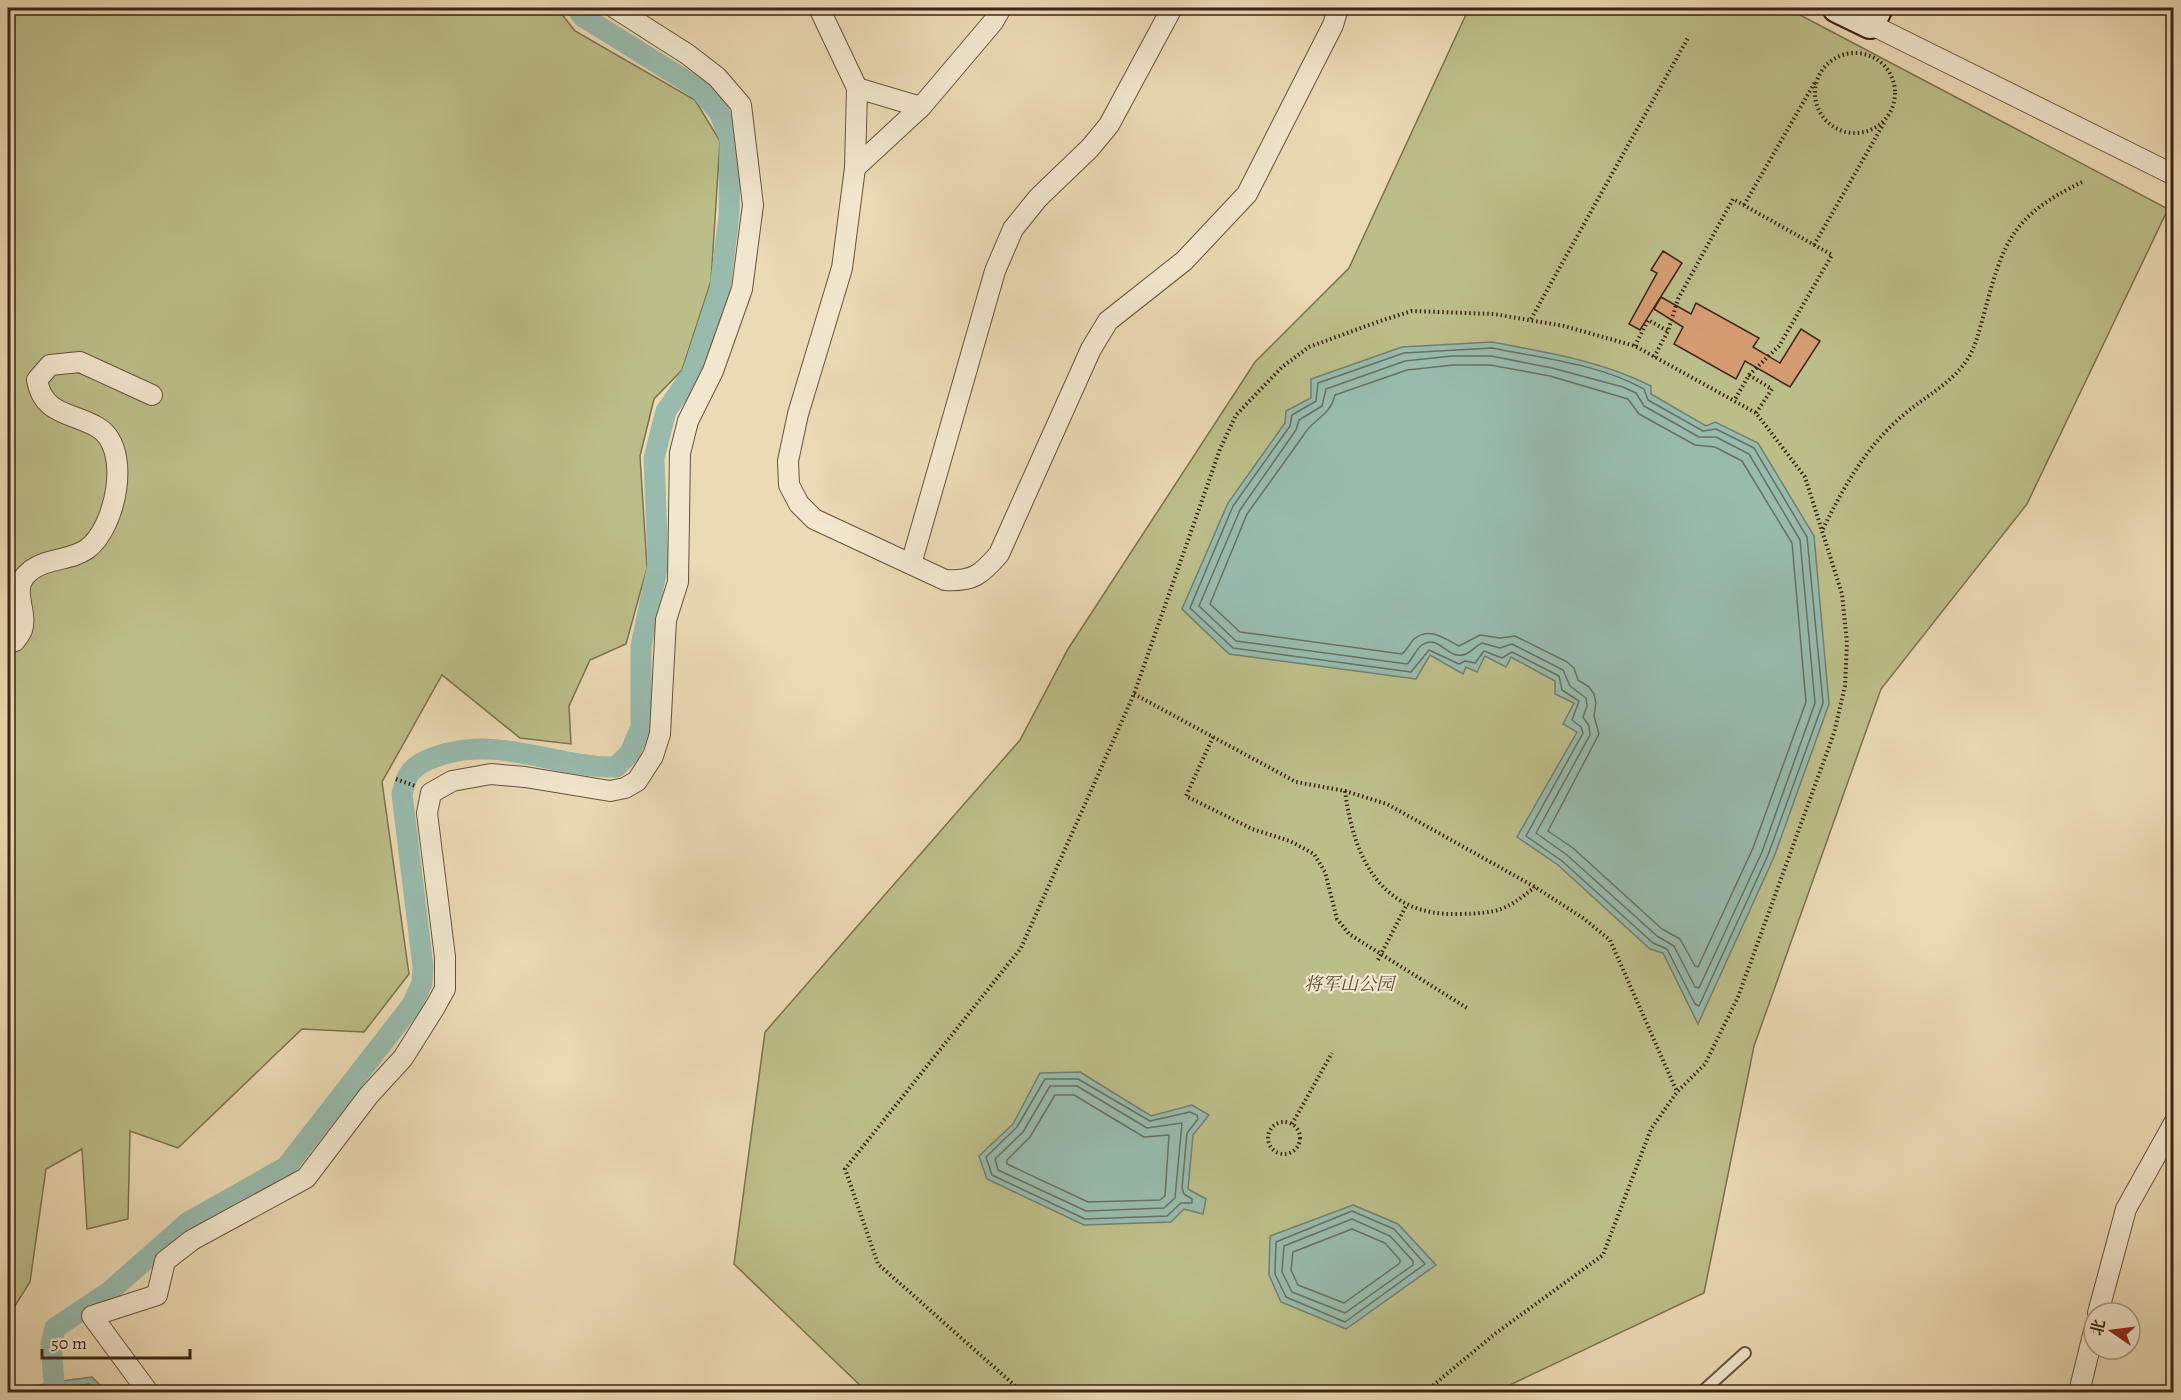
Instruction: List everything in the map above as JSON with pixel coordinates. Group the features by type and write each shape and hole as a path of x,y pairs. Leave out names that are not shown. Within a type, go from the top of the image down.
{"street":[{"path":"147,1392 92,1316 158,1295 165,1261 192,1240 306,1178 369,1095 403,1058 445,989 445,957 427,813 431,793 452,781 491,774 525,777 609,791 617,790 637,781 653,756 660,734 666,620 678,582 680,453 688,421 713,371 742,289 753,205 741,105 709,71 615,8"},
{"path":"819,8 857,88 855,168 842,268 798,414 788,461 789,485 799,504 814,519 945,580 963,581 984,572 999,554 1091,349 1108,321 1184,261 1247,194 1333,25 1338,8"},
{"path":"855,168 921,107 993,22 1001,8"},
{"path":"911,564 994,271 1014,229 1038,198 1090,148 1109,125 1172,8"},
{"path":"1837,8 1874,16 2174,175"},
{"path":"857,88 921,107"},
{"path":"8,642 15,641 23,629 19,591 24,578 37,566 86,550 99,537 115,501 117,462 112,439 99,428 50,406 40,396 37,380 50,365 80,362 152,395"},
{"path":"2101,1301 2126,1209 2174,1123"},
{"path":"2079,1392 2087,1361"}],"lane":[{"path":"1702,1392 1745,1353"}],"path":[{"path":"1531,319 1689,36"},
{"path":"1744,206 1828,63 1839,56 1853,53 1872,57 1888,70 1894,82 1895,95 1892,109 1814,245"},
{"path":"1820,74 1815,86 1819,112 1838,130 1850,133 1869,131 1885,120 1892,109"},
{"path":"1823,529 1844,485 1876,443 1900,418 1948,381 1974,350 2004,248 2025,218 2060,193 2082,182"},
{"path":"1654,357 1668,331 1678,299 1734,199 1832,255 1779,346 1749,375 1734,401"},
{"path":"1022,1392 878,1264 845,1169 1021,948 1134,694 1220,449 1236,416 1282,367 1309,347 1412,311 1494,314 1531,319 1635,346 1756,413 1805,477 1842,594 1847,643 1845,686 1834,733 1738,997 1705,1064 1677,1092 1651,1129 1603,1255 1496,1333 1425,1392"},
{"path":"1635,346 1648,320 1668,331"},
{"path":"1749,375 1772,389 1756,413"},
{"path":"1134,694 1296,782 1345,791 1387,804 1535,887 1583,918 1610,940 1677,1092"},
{"path":"1213,737 1186,796 1252,829 1290,841 1314,854 1325,872 1337,919 1349,934 1467,1008"},
{"path":"396,779 417,788"},
{"path":"1345,791 1349,824 1360,855 1378,882 1406,906 1441,915 1479,914 1509,908 1535,887"},
{"path":"1378,960 1406,906"},
{"path":"1292,1124 1332,1053"},
{"path":"1282,1122 1292,1124 1299,1132 1299,1143 1292,1152 1276,1153 1269,1145 1269,1130 1282,1122"}],"green space":[{"path":"8,8 557,8 575,31 695,100 720,141 711,281 682,370 654,399 640,456 647,568 626,644 590,660 569,706 571,744 520,738 442,675 382,782 409,974 364,1032 302,1029 178,1148 130,1131 128,1219 87,1229 82,1149 46,1169 30,1282 8,1317"},
{"name":"将军山公园","path":"1469,8 1787,8 2168,209 2027,504 1881,689 1754,1046 1704,1293 1495,1392 867,1392 734,1264 765,1032 1020,740 1068,649 1255,362 1349,268"}],"water":[{"path":"1492,342 1573,358 1632,377 1651,386 1651,394 1706,426 1715,422 1758,443 1814,536 1829,704 1774,857 1698,1024 1663,953 1650,949 1558,865 1517,837 1577,732 1563,724 1574,703 1555,694 1555,681 1511,657 1506,667 1485,656 1477,672 1466,667 1463,674 1430,655 1416,679 1229,654 1182,609 1228,503 1285,423 1286,411 1311,398 1311,379 1402,347"},
{"path":"1080,1072 1151,1116 1192,1105 1209,1115 1193,1135 1188,1189 1206,1199 1203,1214 1184,1209 1171,1222 1084,1225 987,1179 979,1156 1013,1124 1040,1073"},
{"path":"1353,1205 1398,1224 1436,1265 1346,1329 1281,1302 1269,1275 1270,1236"},
{"path":"92,1377 107,1392 8,1392 54,1382"}],"building":[{"path":"1663,251 1682,263 1640,330 1629,324 1657,273 1651,270"},
{"path":"1661,297 1691,314 1696,303 1759,338 1753,347 1780,363 1801,329 1820,341 1790,387 1745,361 1736,379 1674,344 1683,327 1654,309"}],"waterway":[{"path":"54,1382 51,1344 55,1328 109,1292 187,1223 286,1167 412,1005 422,983 423,967 402,794 411,772 421,763 438,756 460,750 483,749 593,766 616,767 630,753 641,727 641,646 658,564 654,458 666,411 692,374 720,289 729,215 730,139 719,112 699,89 582,16 577,8"}]}
